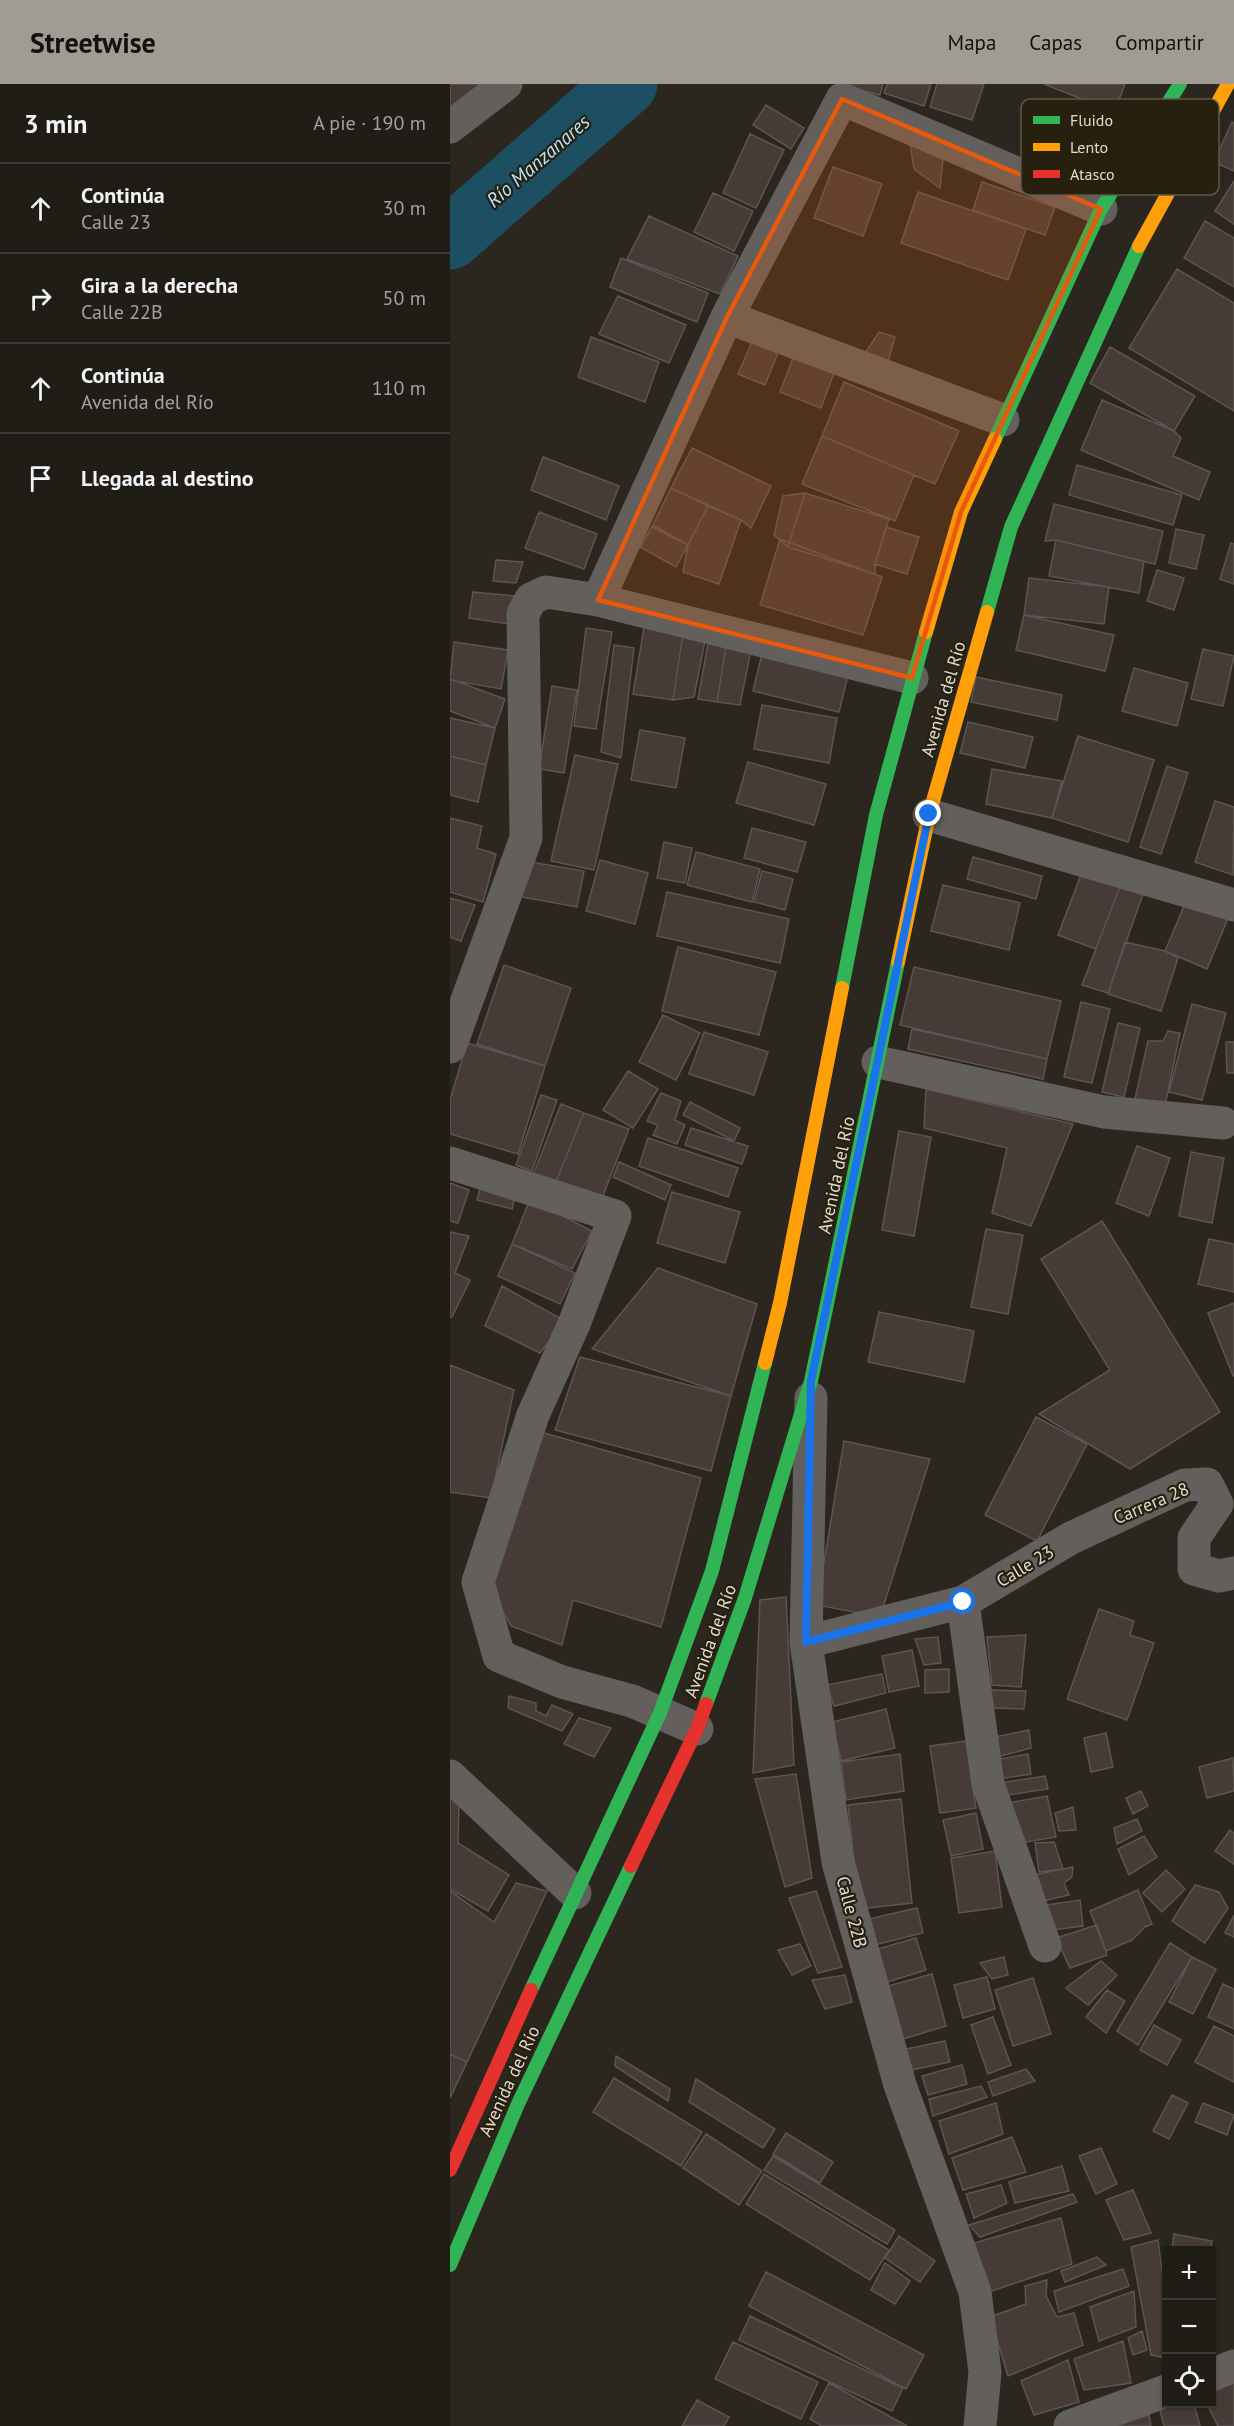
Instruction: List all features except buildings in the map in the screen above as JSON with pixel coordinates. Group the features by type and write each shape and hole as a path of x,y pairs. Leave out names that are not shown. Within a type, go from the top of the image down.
{"main road":[{"name":"Avenida del Río","path":"1170,99 1180,84"},
{"name":"Avenida del Río","path":"1219,100 1228,84"},
{"name":"Avenida del Río","path":"453,2155 660,1713 712,1571 780,1303 796,1253 876,815 912,678 961,512 1101,208 1109,195"},
{"name":"Avenida del Río","path":"450,2265 518,2103 697,1729 745,1598 811,1381 831,1259 929,814 1011,526 1145,233 1166,195"}],"street":[{"path":"450,127 506,84"},
{"path":"598,600 727,317 842,99 1021,174"},
{"path":"1070,195 1101,208"},
{"path":"727,317 1003,420"},
{"path":"450,1047 526,838 523,614 531,599 546,592 598,600 912,678"},
{"path":"929,814 1234,905"},
{"path":"871,1078 1104,1112 1223,1124"},
{"path":"450,1163 615,1216 574,1324 533,1415 477,1581 499,1656 562,1682 632,1701 697,1729"},
{"name":"Calle 22B","path":"811,1381 806,1642 838,1862 900,2085 975,2292 985,2372 980,2426"},
{"name":"Carrera 28","path":"1071,1538 1185,1485 1207,1484 1217,1504 1194,1538 1194,1569 1220,1576 1234,1573"},
{"name":"Calle 23","path":"806,1642 963,1602 1071,1538"},
{"path":"963,1602 988,1784 1045,1946"},
{"path":"450,1776 575,1893"},
{"path":"1216,2373 1234,2366"},
{"path":"1070,2426 1162,2393"}],"highlighted area":[{"path":"842,99 1101,209 961,512 912,678 598,600 727,317"}],"waterway":[{"name":"Río Manzanares","path":"450,238 626,84"}],"traffic: fast":[{"path":"1171,99 1180,84"},
{"path":"995,439 1101,209 1110,195"},
{"path":"987,612 1011,527 1139,246"},
{"path":"842,988 876,815 926,632"},
{"path":"706,1704 745,1598 811,1381 898,962"},
{"path":"531,1990 660,1713 712,1571 765,1363"},
{"path":"450,2265 518,2104 631,1866"}],"traffic: slow":[{"path":"1219,100 1228,84"},
{"path":"1139,246 1167,195"},
{"path":"926,632 961,512 995,439"},
{"path":"898,962 929,815 987,612"},
{"path":"765,1363 780,1303 842,988"}],"traffic: jam":[{"path":"631,1866 697,1729 706,1704"},
{"path":"450,2170 531,1990"}],"route":[{"path":"929,814 811,1381 806,1642 963,1602"}]}
